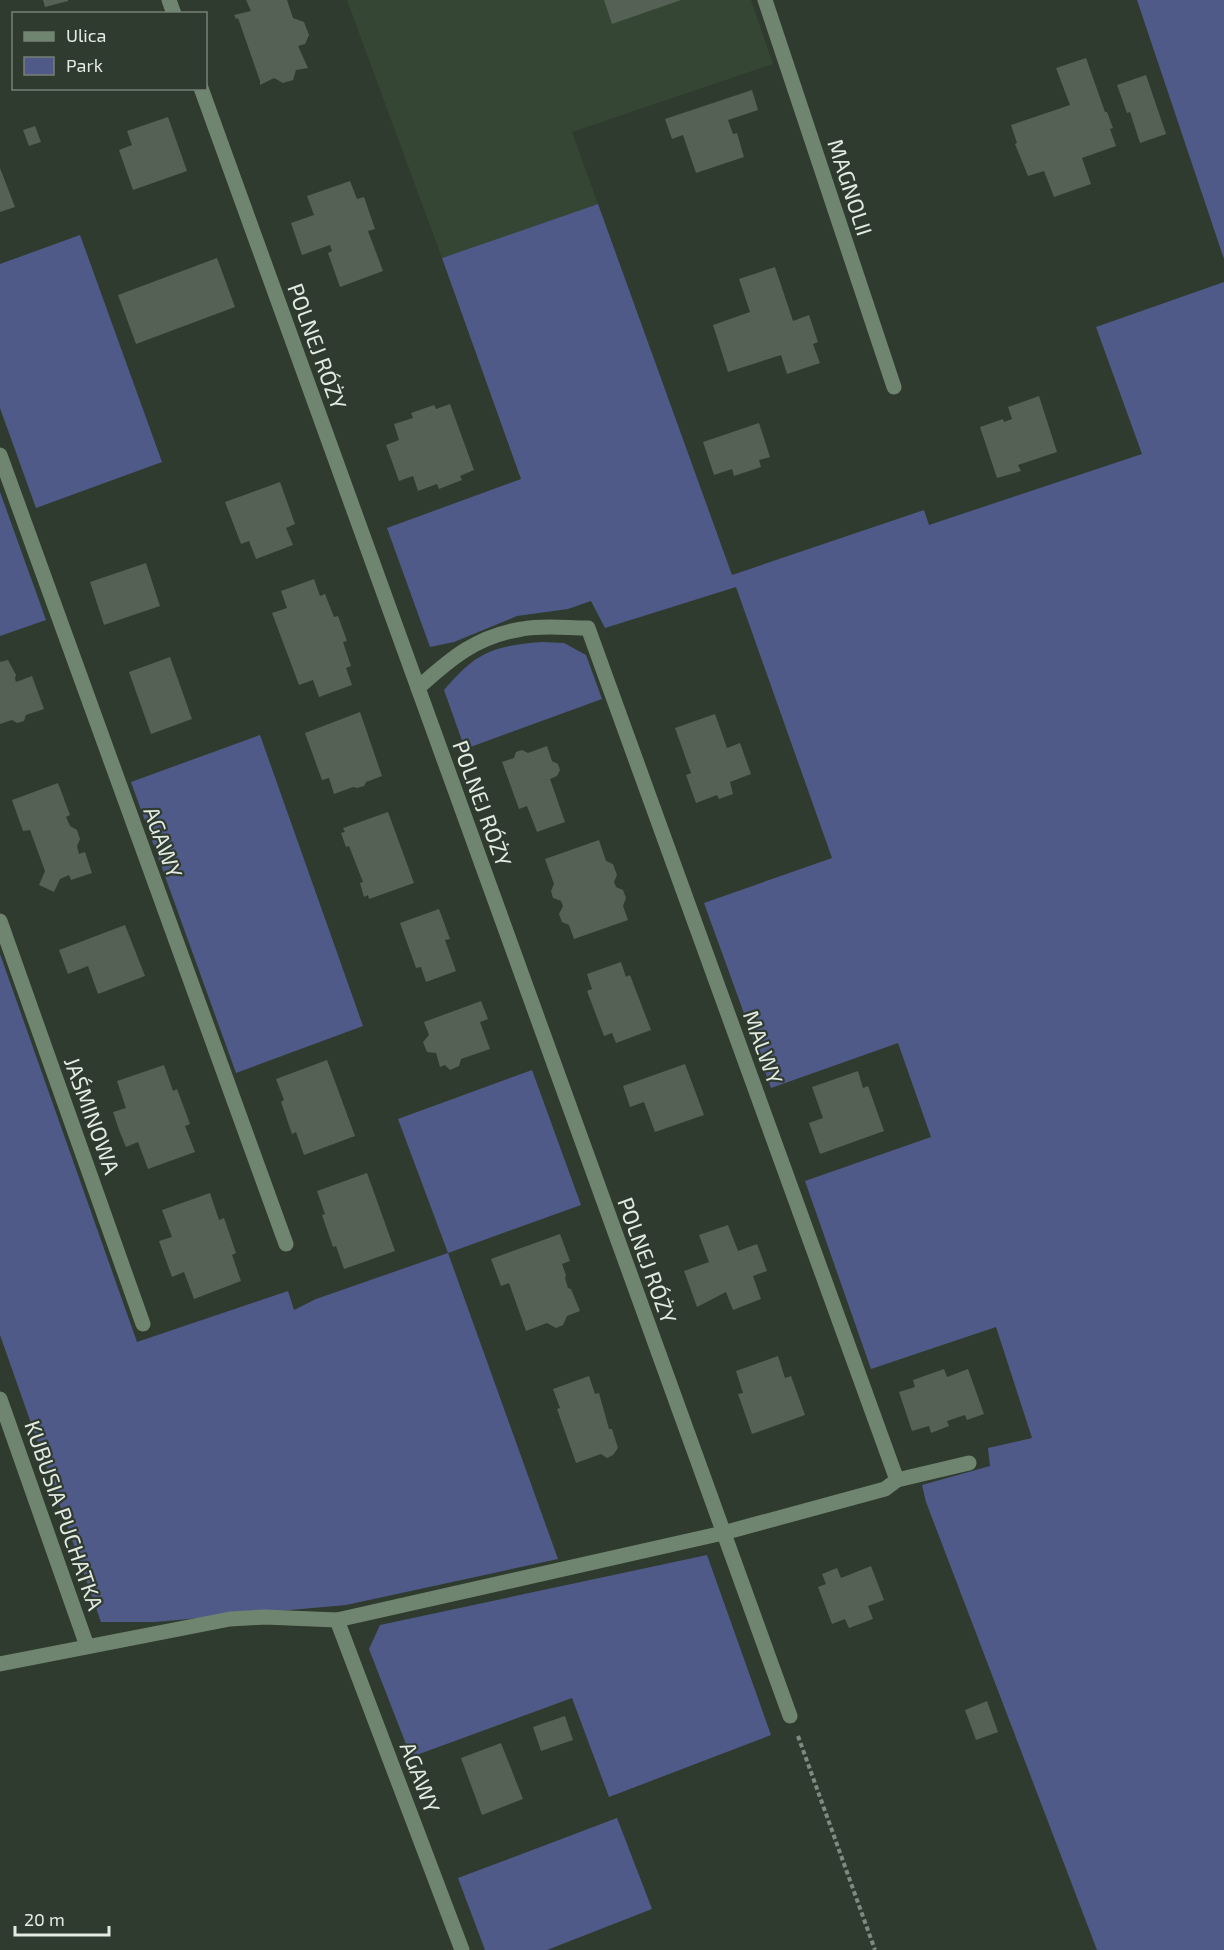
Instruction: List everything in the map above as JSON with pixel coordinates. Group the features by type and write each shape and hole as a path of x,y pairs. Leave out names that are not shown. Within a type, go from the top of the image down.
{"street":[{"name":"MAGNOLII","path":"765,0 894,387"},
{"name":"POLNEJ RÓŻY","path":"202,90 790,1716"},
{"name":"AGAWY","path":"0,455 285,1244"},
{"name":"MALWY","path":"418,688 464,649 491,636 524,628 588,628 897,1480"},
{"name":"JAŚMINOWA","path":"0,921 143,1324"},
{"name":"KUBUSIA PUCHATKA","path":"0,1399 87,1647"},
{"path":"0,1664 230,1620 265,1617 337,1620 723,1533 885,1489 897,1480 969,1463"},
{"name":"AGAWY","path":"337,1620 462,1950"}],"path":[{"path":"790,1716 875,1950"}],"shaded area":[{"path":"347,0 751,0 773,64 572,132 598,204 442,258"}],"green space":[{"path":"1137,0 1224,0 1224,259"},
{"path":"598,204 732,575 924,510 929,525 1142,454 1096,327 1224,282 1224,1950 1097,1950 926,1502 922,1485 990,1466 988,1448 1032,1438 996,1327 871,1369 805,1181 931,1137 898,1043 771,1088 704,903 832,858 736,587 605,628 591,601 568,609 517,616 454,642 430,647 387,528 521,479 442,258"},
{"path":"80,235 162,462 36,508 0,408 0,264"},
{"path":"0,492 46,620 0,636"},
{"path":"542,642 564,643 586,655 602,699 465,749 444,690 466,667 487,653 511,646"},
{"path":"260,735 363,1026 236,1073 131,782"},
{"path":"0,954 137,1342 288,1291 294,1310 316,1299 448,1253 558,1559 346,1605 155,1622 101,1622 0,1335"},
{"path":"532,1070 581,1205 448,1253 398,1119"},
{"path":"707,1555 771,1735 609,1797 572,1698 411,1757 369,1649 380,1625"},
{"path":"617,1818 652,1909 547,1950 485,1950 458,1878"}],"building":[{"path":"43,0 68,0 68,1 45,7"},
{"path":"246,0 287,0 293,18 304,22 309,35 305,44 298,46 308,68 296,70 293,80 283,83 274,78 260,85 238,18 236,19 234,15 251,11"},
{"path":"604,0 681,0 612,24"},
{"path":"1086,58 1113,128 1110,129 1116,146 1082,158 1091,184 1054,197 1044,171 1028,176 1015,144 1017,143 1011,125 1070,105 1056,68"},
{"path":"1146,75 1166,134 1140,143 1130,112 1127,113 1117,85"},
{"path":"752,90 758,110 728,120 733,134 737,133 744,157 696,173 683,135 672,139 665,119"},
{"path":"168,117 187,171 133,190 119,150 132,145 127,131"},
{"path":"35,126 41,142 29,146 23,130"},
{"path":"0,168 15,207 0,212"},
{"path":"350,181 357,199 364,197 375,229 368,231 383,271 340,287 328,253 332,251 330,245 302,255 291,223 314,215 307,196"},
{"path":"217,258 235,307 136,344 118,295"},
{"path":"775,267 793,321 809,315 818,342 813,344 820,363 787,374 781,355 728,372 713,325 750,312 739,279"},
{"path":"1039,396 1057,452 1018,465 1021,471 997,478 980,427 1003,419 1004,422 1012,419 1008,407"},
{"path":"450,404 474,470 460,476 462,480 439,489 437,484 418,491 413,476 399,481 386,445 399,440 394,424 413,418 411,413 434,405 436,409"},
{"path":"759,423 770,457 759,460 761,467 734,476 732,469 714,475 703,442"},
{"path":"280,482 295,524 286,528 293,545 256,559 249,541 241,544 225,502"},
{"path":"146,563 160,606 104,625 90,582"},
{"path":"314,579 320,596 325,594 334,617 338,616 347,641 343,642 351,666 346,668 352,685 319,697 313,680 299,685 272,613 287,608 281,591"},
{"path":"170,657 192,719 151,734 129,672"},
{"path":"8,660 16,675 16,682 32,676 44,709 26,715 24,721 17,723 12,720 0,724 0,662"},
{"path":"360,712 382,776 366,782 364,786 353,787 334,794 329,778 322,780 305,733"},
{"path":"715,714 727,748 740,743 751,774 730,782 733,794 719,799 717,795 696,803 686,775 691,773 675,728"},
{"path":"547,746 552,761 558,764 560,770 557,776 550,779 565,822 537,832 527,806 519,809 502,762 514,758 516,752 522,750 528,753"},
{"path":"58,783 70,815 66,817 70,826 77,830 80,839 77,846 79,854 85,852 92,873 71,880 69,875 60,879 54,892 39,885 45,871 30,830 23,831 12,800"},
{"path":"388,812 414,883 369,899 368,895 364,897 360,883 363,882 349,846 346,847 341,833 345,832 343,828"},
{"path":"599,840 606,861 613,864 617,875 614,882 616,887 623,890 626,898 623,906 628,920 574,939 569,925 562,922 559,914 563,906 561,901 553,898 551,891 554,884 545,859"},
{"path":"439,909 450,939 445,940 456,971 426,982 421,967 416,968 400,923"},
{"path":"125,925 145,976 98,994 88,966 68,974 59,950"},
{"path":"621,962 626,977 630,975 651,1030 616,1043 612,1033 604,1036 587,991 592,989 587,974"},
{"path":"481,1001 488,1019 480,1022 490,1049 461,1059 459,1066 450,1070 445,1065 440,1067 436,1053 427,1052 423,1042 429,1035 424,1022"},
{"path":"327,1060 355,1136 304,1155 296,1132 292,1134 281,1102 284,1100 276,1079"},
{"path":"685,1064 704,1115 655,1132 644,1102 630,1107 623,1086"},
{"path":"164,1065 173,1091 177,1089 190,1124 185,1126 195,1152 148,1169 138,1142 126,1147 119,1130 113,1112 126,1108 117,1081"},
{"path":"858,1071 863,1088 868,1086 884,1131 820,1154 809,1123 823,1118 812,1087"},
{"path":"367,1173 395,1251 344,1269 336,1246 333,1247 317,1191"},
{"path":"210,1193 219,1220 224,1218 236,1253 232,1255 241,1281 194,1299 184,1272 172,1277 159,1241 172,1237 162,1210"},
{"path":"728,1225 738,1251 757,1244 767,1271 753,1276 761,1299 733,1310 726,1292 697,1307 684,1271 709,1262 699,1235"},
{"path":"560,1234 570,1261 562,1264 565,1278 580,1311 567,1316 563,1325 556,1328 547,1323 526,1331 509,1283 501,1286 491,1259"},
{"path":"778,1356 785,1378 791,1376 805,1415 752,1434 738,1394 743,1393 736,1371"},
{"path":"944,1369 947,1377 968,1369 984,1414 967,1420 965,1415 947,1421 949,1426 931,1433 929,1426 912,1431 899,1392 915,1387 913,1380"},
{"path":"589,1376 595,1394 599,1393 609,1429 612,1429 618,1448 613,1455 607,1458 601,1454 576,1463 557,1409 560,1408 553,1389"},
{"path":"871,1566 884,1600 868,1606 873,1619 849,1628 845,1619 832,1624 818,1587 826,1584 822,1574 837,1568 841,1578"},
{"path":"987,1701 998,1732 976,1740 965,1710"},
{"path":"565,1716 573,1740 541,1751 533,1727"},
{"path":"501,1743 523,1799 482,1815 461,1758"}]}
